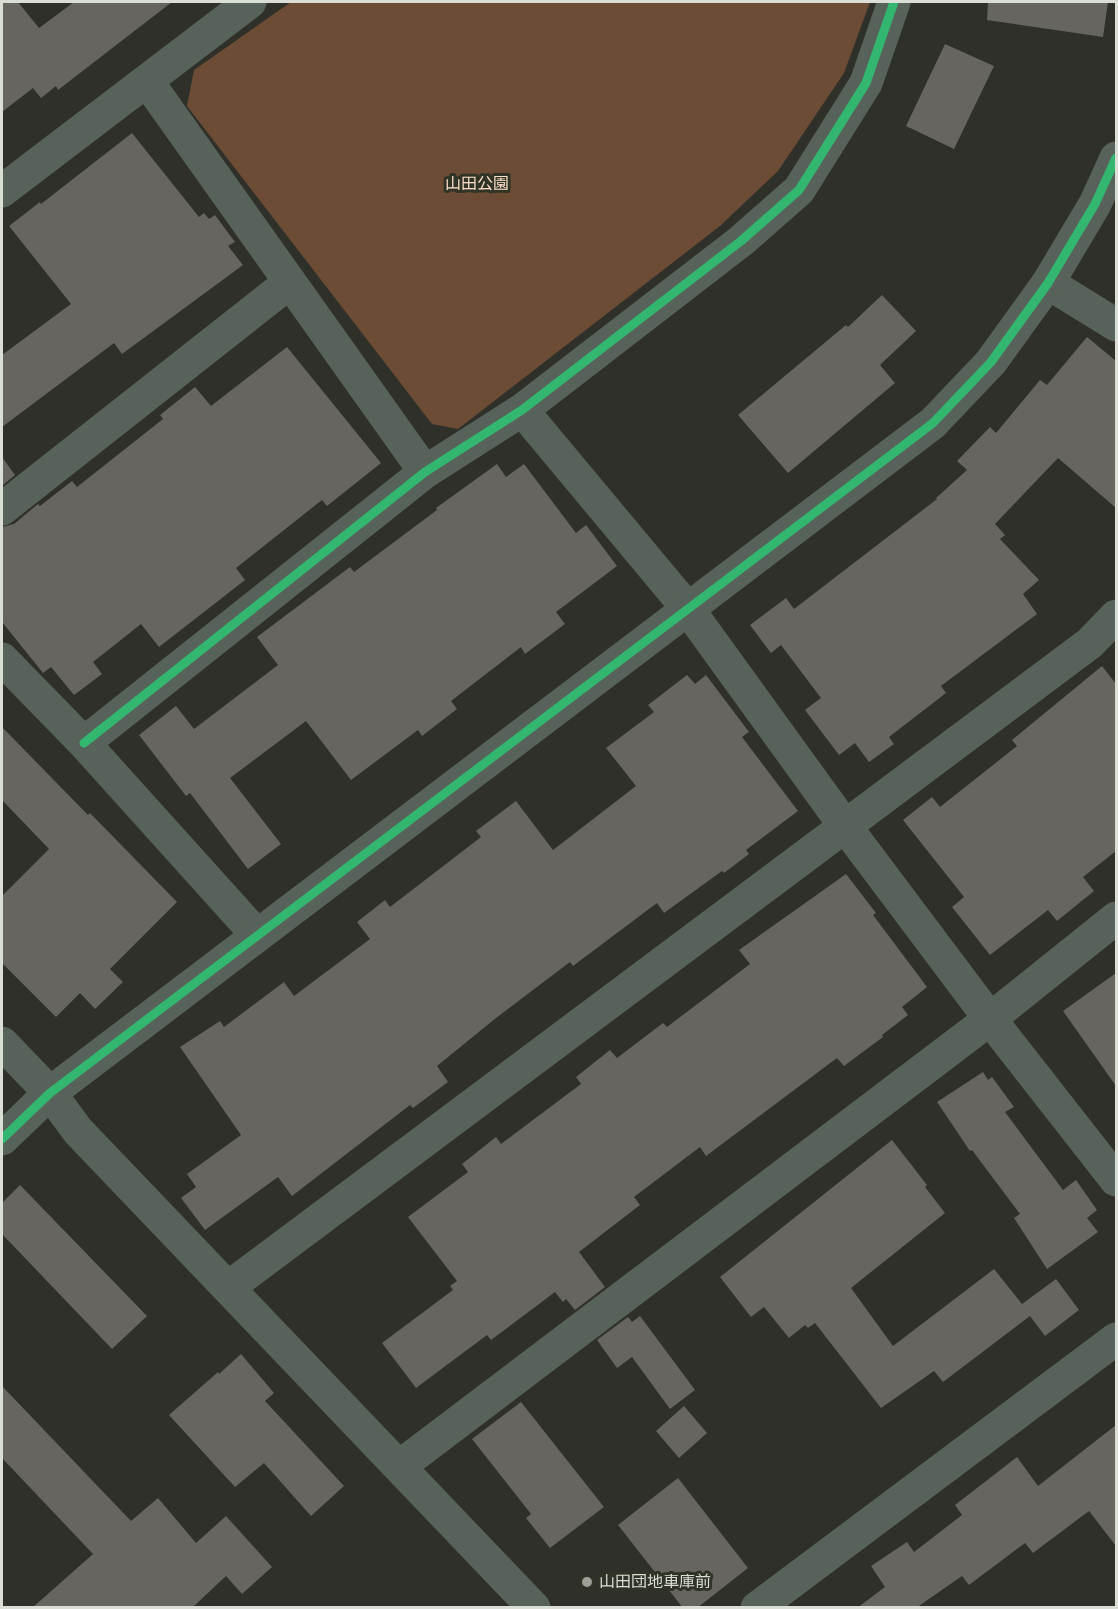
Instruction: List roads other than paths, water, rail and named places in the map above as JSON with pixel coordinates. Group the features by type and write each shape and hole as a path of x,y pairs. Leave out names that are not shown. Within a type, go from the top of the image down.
{"street":[{"path":"2,191 250,2"},
{"path":"84,743 426,472 522,410 741,241 799,190 866,83 894,2"},
{"path":"147,81 426,472"},
{"path":"2,1139 50,1093 933,423 991,362 1048,283 1095,204 1116,158"},
{"path":"2,509 290,282"},
{"path":"1048,283 1116,325"},
{"path":"522,410 688,609 845,826 990,1019 1116,1180"},
{"path":"229,1287 1090,643 1116,616"},
{"path":"2,659 84,743 257,935"},
{"path":"400,1466 990,1019 1116,918"},
{"path":"2,1043 50,1093 78,1131 534,1608"},
{"path":"757,1608 1116,1339"}],"place":[{"name":"山田団地車庫前","path":"587,1582"}],"park label":[{"name":"山田公園","path":"477,184"}]}
